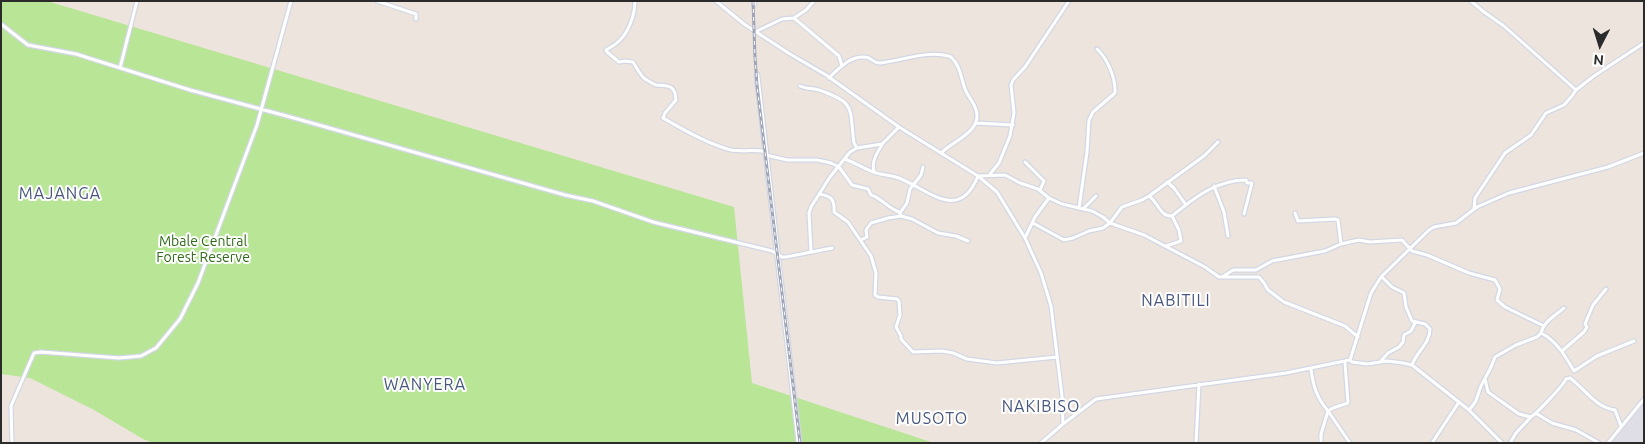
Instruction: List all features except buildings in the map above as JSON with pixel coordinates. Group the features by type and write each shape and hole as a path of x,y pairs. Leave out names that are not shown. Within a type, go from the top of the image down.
{"main road":[{"path":"756,75 799,443"}],"street":[{"path":"120,68 137,1"},
{"path":"12,443 11,406 34,353 134,358 151,352 168,334 188,304 198,284 220,226 261,110 292,1"},
{"path":"377,1 411,11 416,14 416,19"},
{"path":"635,1 634,13 626,31 618,42 606,50 609,55 619,62 633,62 643,78 650,83 671,87 676,100 665,113 664,118 722,146 740,151 760,150 766,154 786,160 823,161 838,167 852,185 868,189 871,195 878,197 888,207 900,214 938,233 956,236 968,241"},
{"path":"716,1 757,32 864,101 899,127 978,176 997,192 1025,238 1048,292 1062,396 1062,424"},
{"path":"757,32 782,19 794,18 806,10 814,1"},
{"path":"990,174 1005,149 1013,125 1014,108 1011,85 1013,80 1025,66 1069,1"},
{"path":"1471,1 1504,26 1576,90"},
{"path":"794,18 839,56 842,66"},
{"path":"1,24 28,45 65,51 261,110 565,195 593,201 653,222 717,236 778,253 782,257 832,248"},
{"path":"1474,210 1475,198 1505,153 1528,138 1543,116 1567,102 1576,90 1644,43"},
{"path":"1081,208 1089,120 1093,112 1112,96 1115,89 1106,60 1097,49"},
{"path":"829,78 842,66 860,57 869,58 874,63 880,64 913,57 943,55 951,57 958,66 968,97 978,113 976,123 959,140 941,153"},
{"path":"800,86 839,97 848,105 851,111 854,143 857,148"},
{"path":"976,123 1013,125"},
{"path":"874,172 872,167 874,160 882,144 899,127"},
{"path":"1034,223 1064,240 1088,231 1103,228 1110,223 1122,207 1149,196 1204,156 1218,142"},
{"path":"811,252 809,212 812,202 838,167 857,148 882,144"},
{"path":"1041,443 1062,424 1096,399 1345,363 1350,360 1369,297 1381,277 1432,228 1456,223 1474,210 1509,193 1608,167 1644,153"},
{"path":"845,159 874,172 898,178 940,200 956,200 967,195 978,176"},
{"path":"1025,162 1044,181 1040,191"},
{"path":"861,240 867,237 866,230 871,223 900,214 907,203 912,185 921,175 923,167"},
{"path":"978,176 1005,174 1062,204 1081,208 1103,217 1110,223 1144,236 1222,277 1259,277 1268,290 1284,302 1345,326 1358,337"},
{"path":"1149,196 1163,214 1172,216 1198,195 1214,186 1246,180 1248,183 1252,183 1244,214"},
{"path":"1167,182 1174,188 1186,205"},
{"path":"1214,186 1224,212 1228,236"},
{"path":"819,194 834,200 834,212 848,222 870,256 875,267 875,295 899,300 900,316 896,327 901,339 912,352 942,351 953,353 967,360 997,363 1057,357"},
{"path":"1081,208 1096,196"},
{"path":"1025,238 1035,218 1049,198"},
{"path":"1295,213 1298,221 1338,220 1341,244"},
{"path":"1165,246 1181,241 1179,230 1172,216"},
{"path":"1222,277 1234,270 1256,270 1272,261 1325,251 1341,244 1359,240 1370,242 1400,240 1412,251 1427,255 1469,273 1495,280 1500,289 1497,300 1544,326"},
{"path":"1381,277 1392,287 1404,293 1406,307 1412,321 1425,324 1430,331 1426,343 1413,360 1412,365"},
{"path":"1562,351 1584,332 1587,327 1585,324 1593,305 1606,289"},
{"path":"1469,410 1477,402 1480,388 1492,367 1495,357 1516,345 1536,337 1541,333 1544,326 1564,308"},
{"path":"1380,362 1388,353 1403,342 1404,334 1411,331 1415,323"},
{"path":"1541,333 1547,336 1562,351 1574,371 1597,356 1634,341"},
{"path":"1350,360 1367,364 1380,362 1412,365 1469,410 1502,443"},
{"path":"1321,443 1321,434 1328,411 1348,403 1345,363"},
{"path":"1311,369 1313,387 1322,404 1350,443"},
{"path":"1485,378 1488,392 1519,414 1531,417"},
{"path":"1510,443 1516,433 1536,414 1555,391 1564,385 1566,379 1570,378 1586,394 1601,405 1615,410 1621,426"},
{"path":"1196,443 1199,384"},
{"path":"1608,443 1644,399"},
{"path":"1432,443 1459,402"},
{"path":"1536,414 1552,423 1576,430 1599,443"}],"shaded area":[{"path":"1644,398 1644,443 1605,443"}],"green space":[{"name":"Mbale Central Forest Reserve","path":"1,1 47,1 734,207 752,383 934,443 153,443 94,410 30,378 1,374"}],"railway":[{"path":"753,1 757,85 800,443"}],"district":[{"name":"MAJANGA","path":"60,194"},
{"name":"NABITILI","path":"1176,301"},
{"name":"WANYERA","path":"425,385"},
{"name":"NAKIBISO","path":"1041,407"},
{"name":"MUSOTO","path":"932,419"}]}
